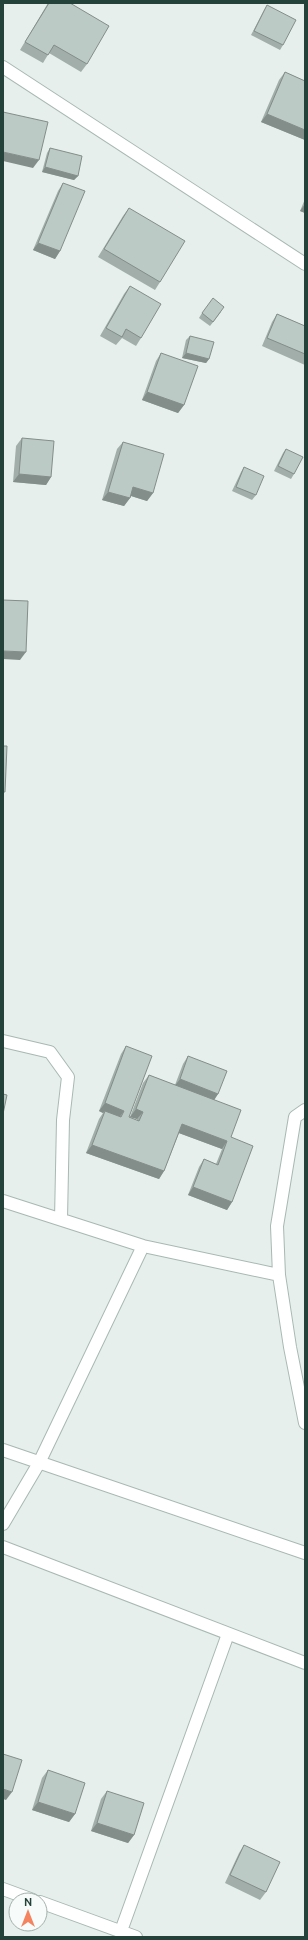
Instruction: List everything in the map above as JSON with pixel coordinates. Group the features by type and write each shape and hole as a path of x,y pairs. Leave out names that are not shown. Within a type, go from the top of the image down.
{"street":[{"path":"3,67 305,264"},
{"path":"3,1041 50,1052 68,1077 63,1120 61,1219"},
{"path":"305,1110 295,1117 278,1218 279,1275 305,1423"},
{"path":"3,1201 143,1246 279,1275"},
{"path":"3,1524 38,1462 143,1246"},
{"path":"3,1450 305,1553"},
{"path":"3,1547 305,1663"},
{"path":"121,1931 228,1634"},
{"path":"48,1905 136,1937"}],"building":[{"path":"49,3 70,3 109,26 87,64 54,45 48,55 25,42"},
{"path":"267,5 296,20 283,45 254,31"},
{"path":"285,72 305,81 305,130 267,114"},
{"path":"3,112 48,122 39,160 3,152"},
{"path":"50,148 82,156 78,176 45,167"},
{"path":"63,183 85,191 60,251 38,243"},
{"path":"129,208 185,241 160,282 104,249"},
{"path":"130,286 161,304 141,338 126,329 122,337 106,328"},
{"path":"213,298 224,307 213,322 202,313"},
{"path":"277,314 305,326 305,354 267,338"},
{"path":"190,336 214,342 209,359 186,353"},
{"path":"161,353 198,366 184,405 147,392"},
{"path":"22,438 54,441 51,477 19,474"},
{"path":"123,442 164,454 153,493 133,487 130,498 108,492"},
{"path":"286,449 303,457 294,474 278,466"},
{"path":"244,467 264,476 256,495 236,487"},
{"path":"3,600 28,601 26,652 3,651"},
{"path":"3,746 7,746 5,792 3,792"},
{"path":"126,1046 152,1056 129,1117 139,1121 143,1112 136,1109 149,1075 241,1110 231,1137 253,1146 232,1202 193,1187 204,1159 218,1165 227,1141 182,1124 164,1171 92,1145 105,1111 121,1117 124,1111 105,1103"},
{"path":"188,1056 227,1071 218,1094 180,1079"},
{"path":"3,1094 7,1095 3,1114"},
{"path":"3,1754 22,1760 12,1792 3,1789"},
{"path":"48,1770 85,1783 75,1814 38,1802"},
{"path":"107,1791 144,1803 134,1835 97,1823"},
{"path":"244,1845 280,1862 266,1892 230,1875"}]}
